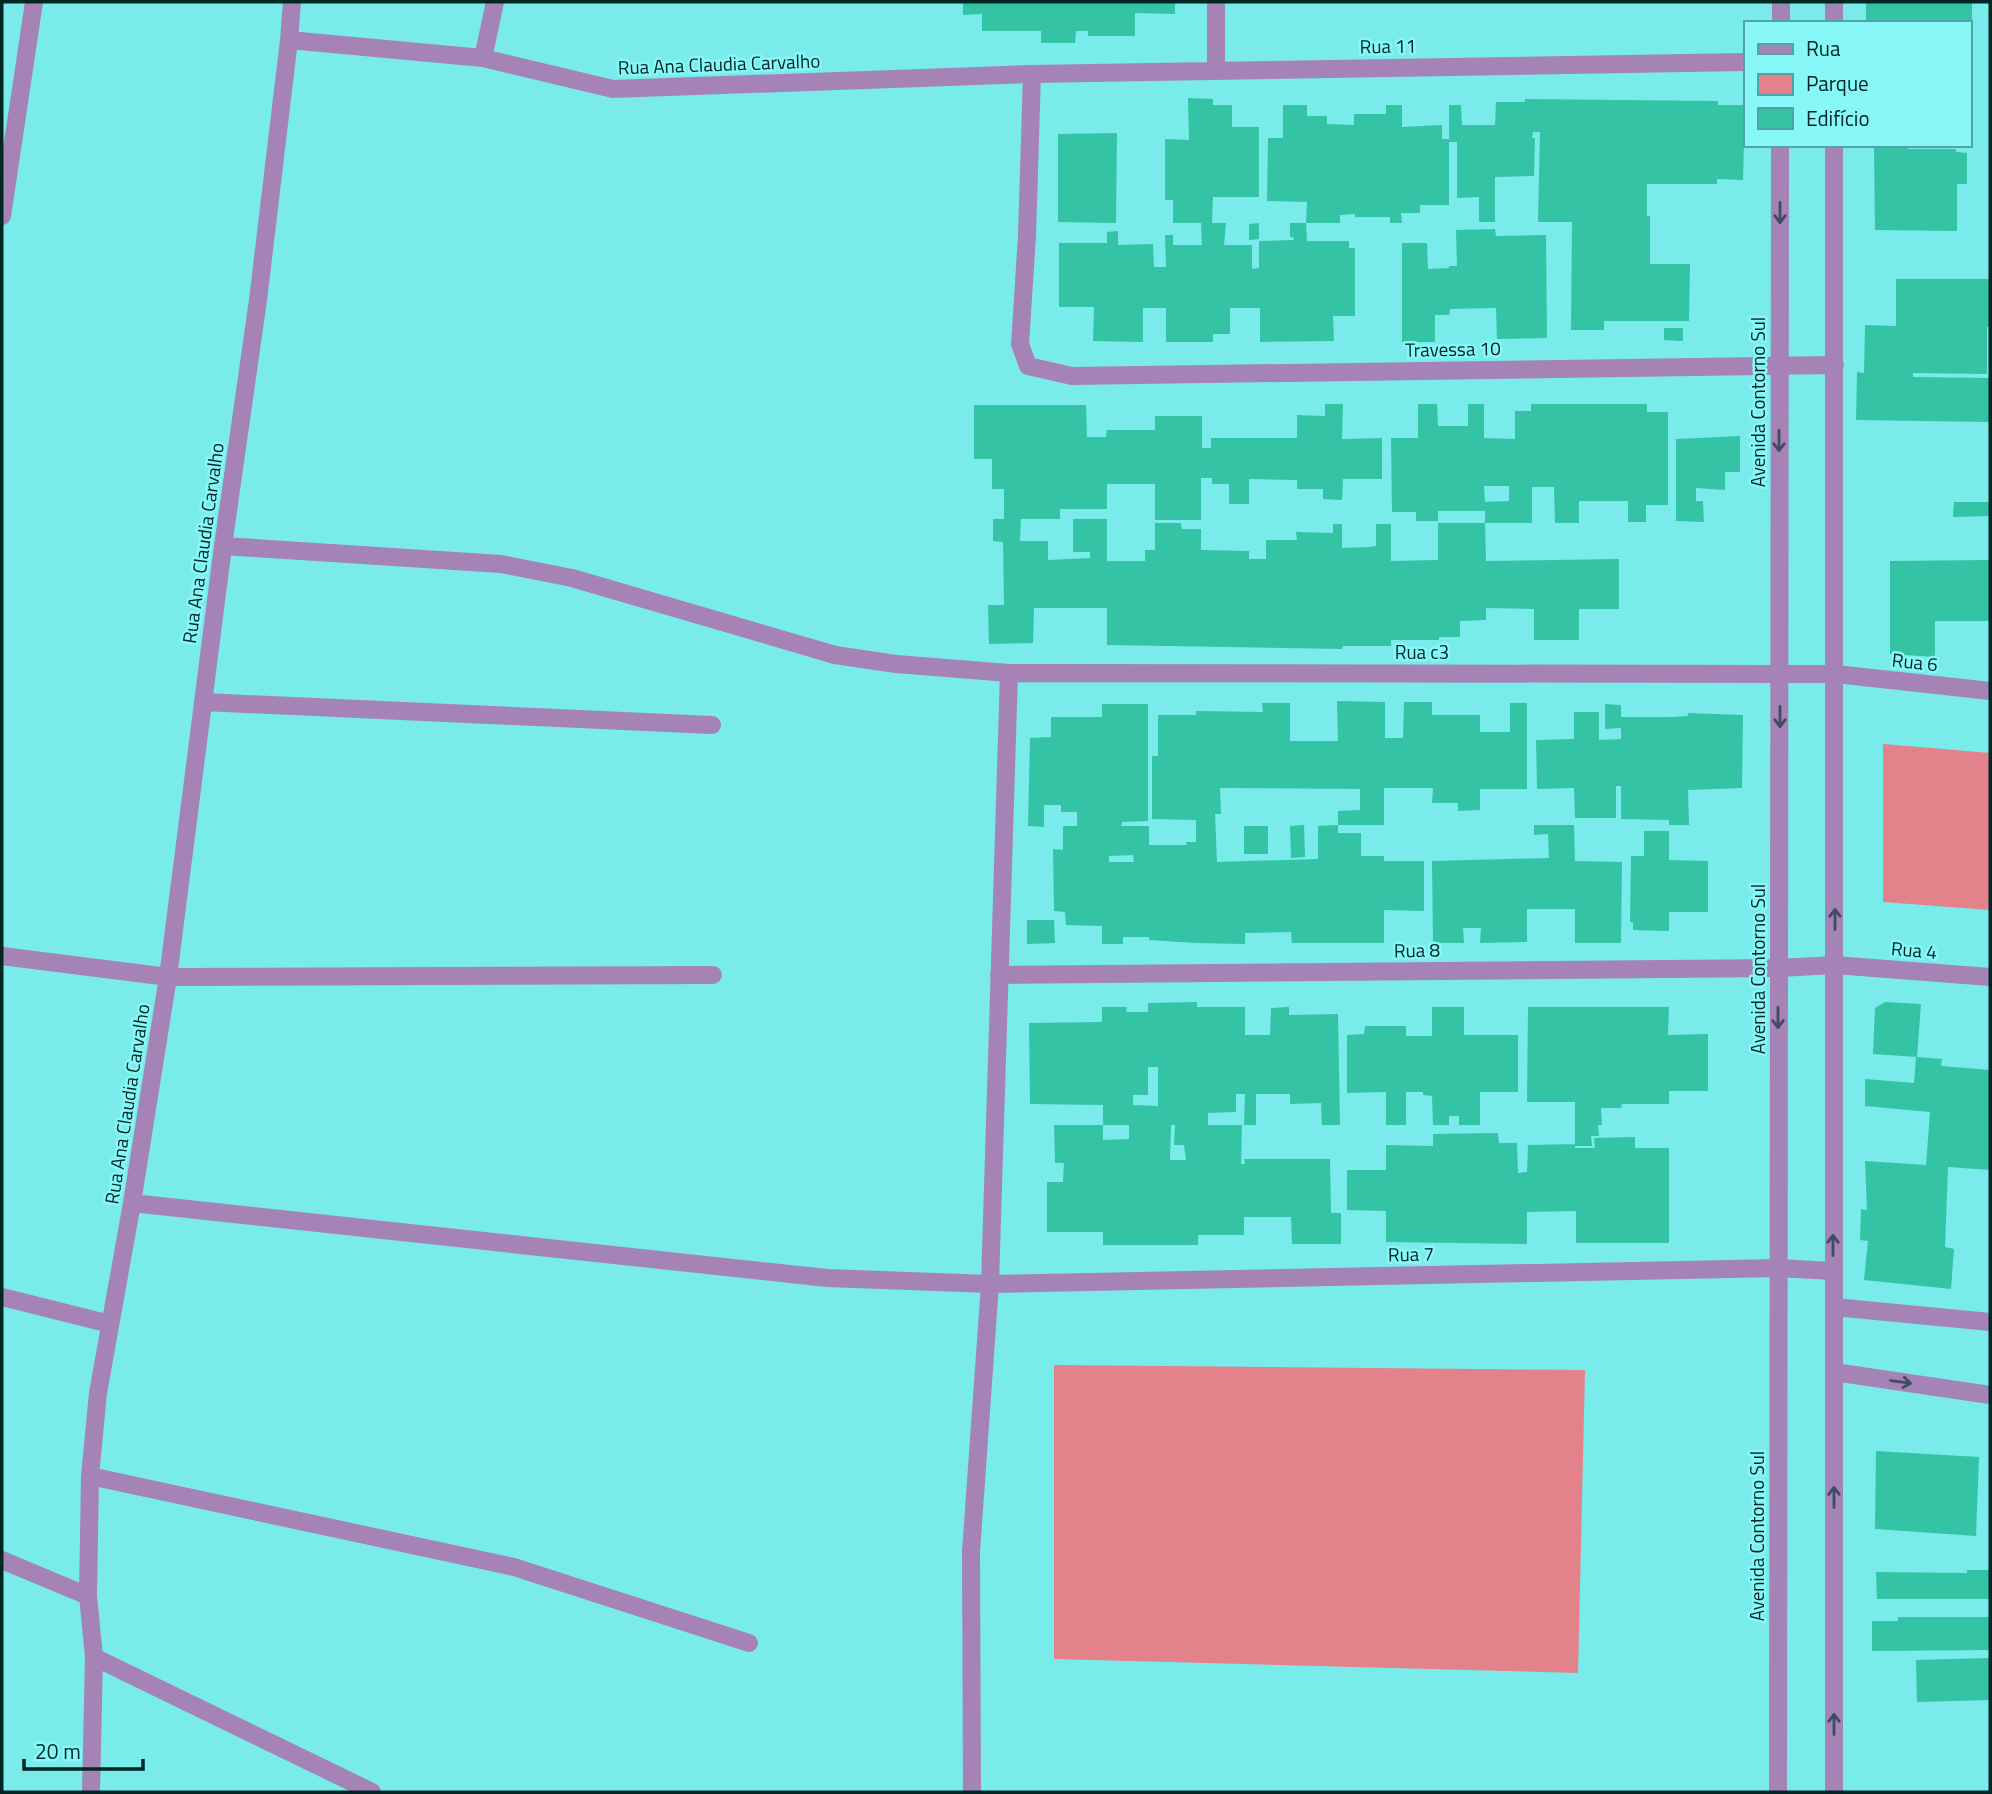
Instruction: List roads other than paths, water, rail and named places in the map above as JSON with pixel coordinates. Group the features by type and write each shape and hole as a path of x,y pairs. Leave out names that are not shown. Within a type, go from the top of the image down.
{"street":[{"path":"2,216 34,2"},
{"path":"289,40 292,2"},
{"path":"483,58 495,2"},
{"path":"1216,2 1216,70"},
{"path":"1781,2 1781,21"},
{"path":"1834,2 1834,21"},
{"name":"Rua Ana Claudia Carvalho","path":"91,1792 94,1657 88,1596 90,1476 98,1393 168,976 223,546 258,300 289,40 483,58 613,89 1032,74"},
{"name":"Rua 11","path":"1032,74 1744,62"},
{"name":"Travessa 10","path":"1032,74 1027,236 1020,344 1028,366 1072,376 1835,365"},
{"name":"Avenida Contorno Sul","path":"1777,1792 1780,147"},
{"path":"1834,147 1834,1792"},
{"name":"Rua c3","path":"223,546 500,564 572,578 835,655 896,664 1009,673 1836,674"},
{"path":"972,1792 971,1552 990,1283 1009,673"},
{"name":"Rua 6","path":"1836,674 1990,691"},
{"path":"203,702 712,725"},
{"path":"2,956 168,976 713,975"},
{"name":"Rua 8","path":"999,975 1779,968 1835,965"},
{"name":"Rua 4","path":"1835,965 1990,977"},
{"name":"Rua 7","path":"132,1203 827,1278 990,1283 1777,1268 1833,1271"},
{"path":"2,1297 110,1324"},
{"path":"1834,1307 1990,1322"},
{"path":"1834,1372 1990,1395"},
{"path":"90,1476 514,1567 749,1643"},
{"path":"2,1560 88,1596"},
{"path":"94,1657 372,1792"}]}
